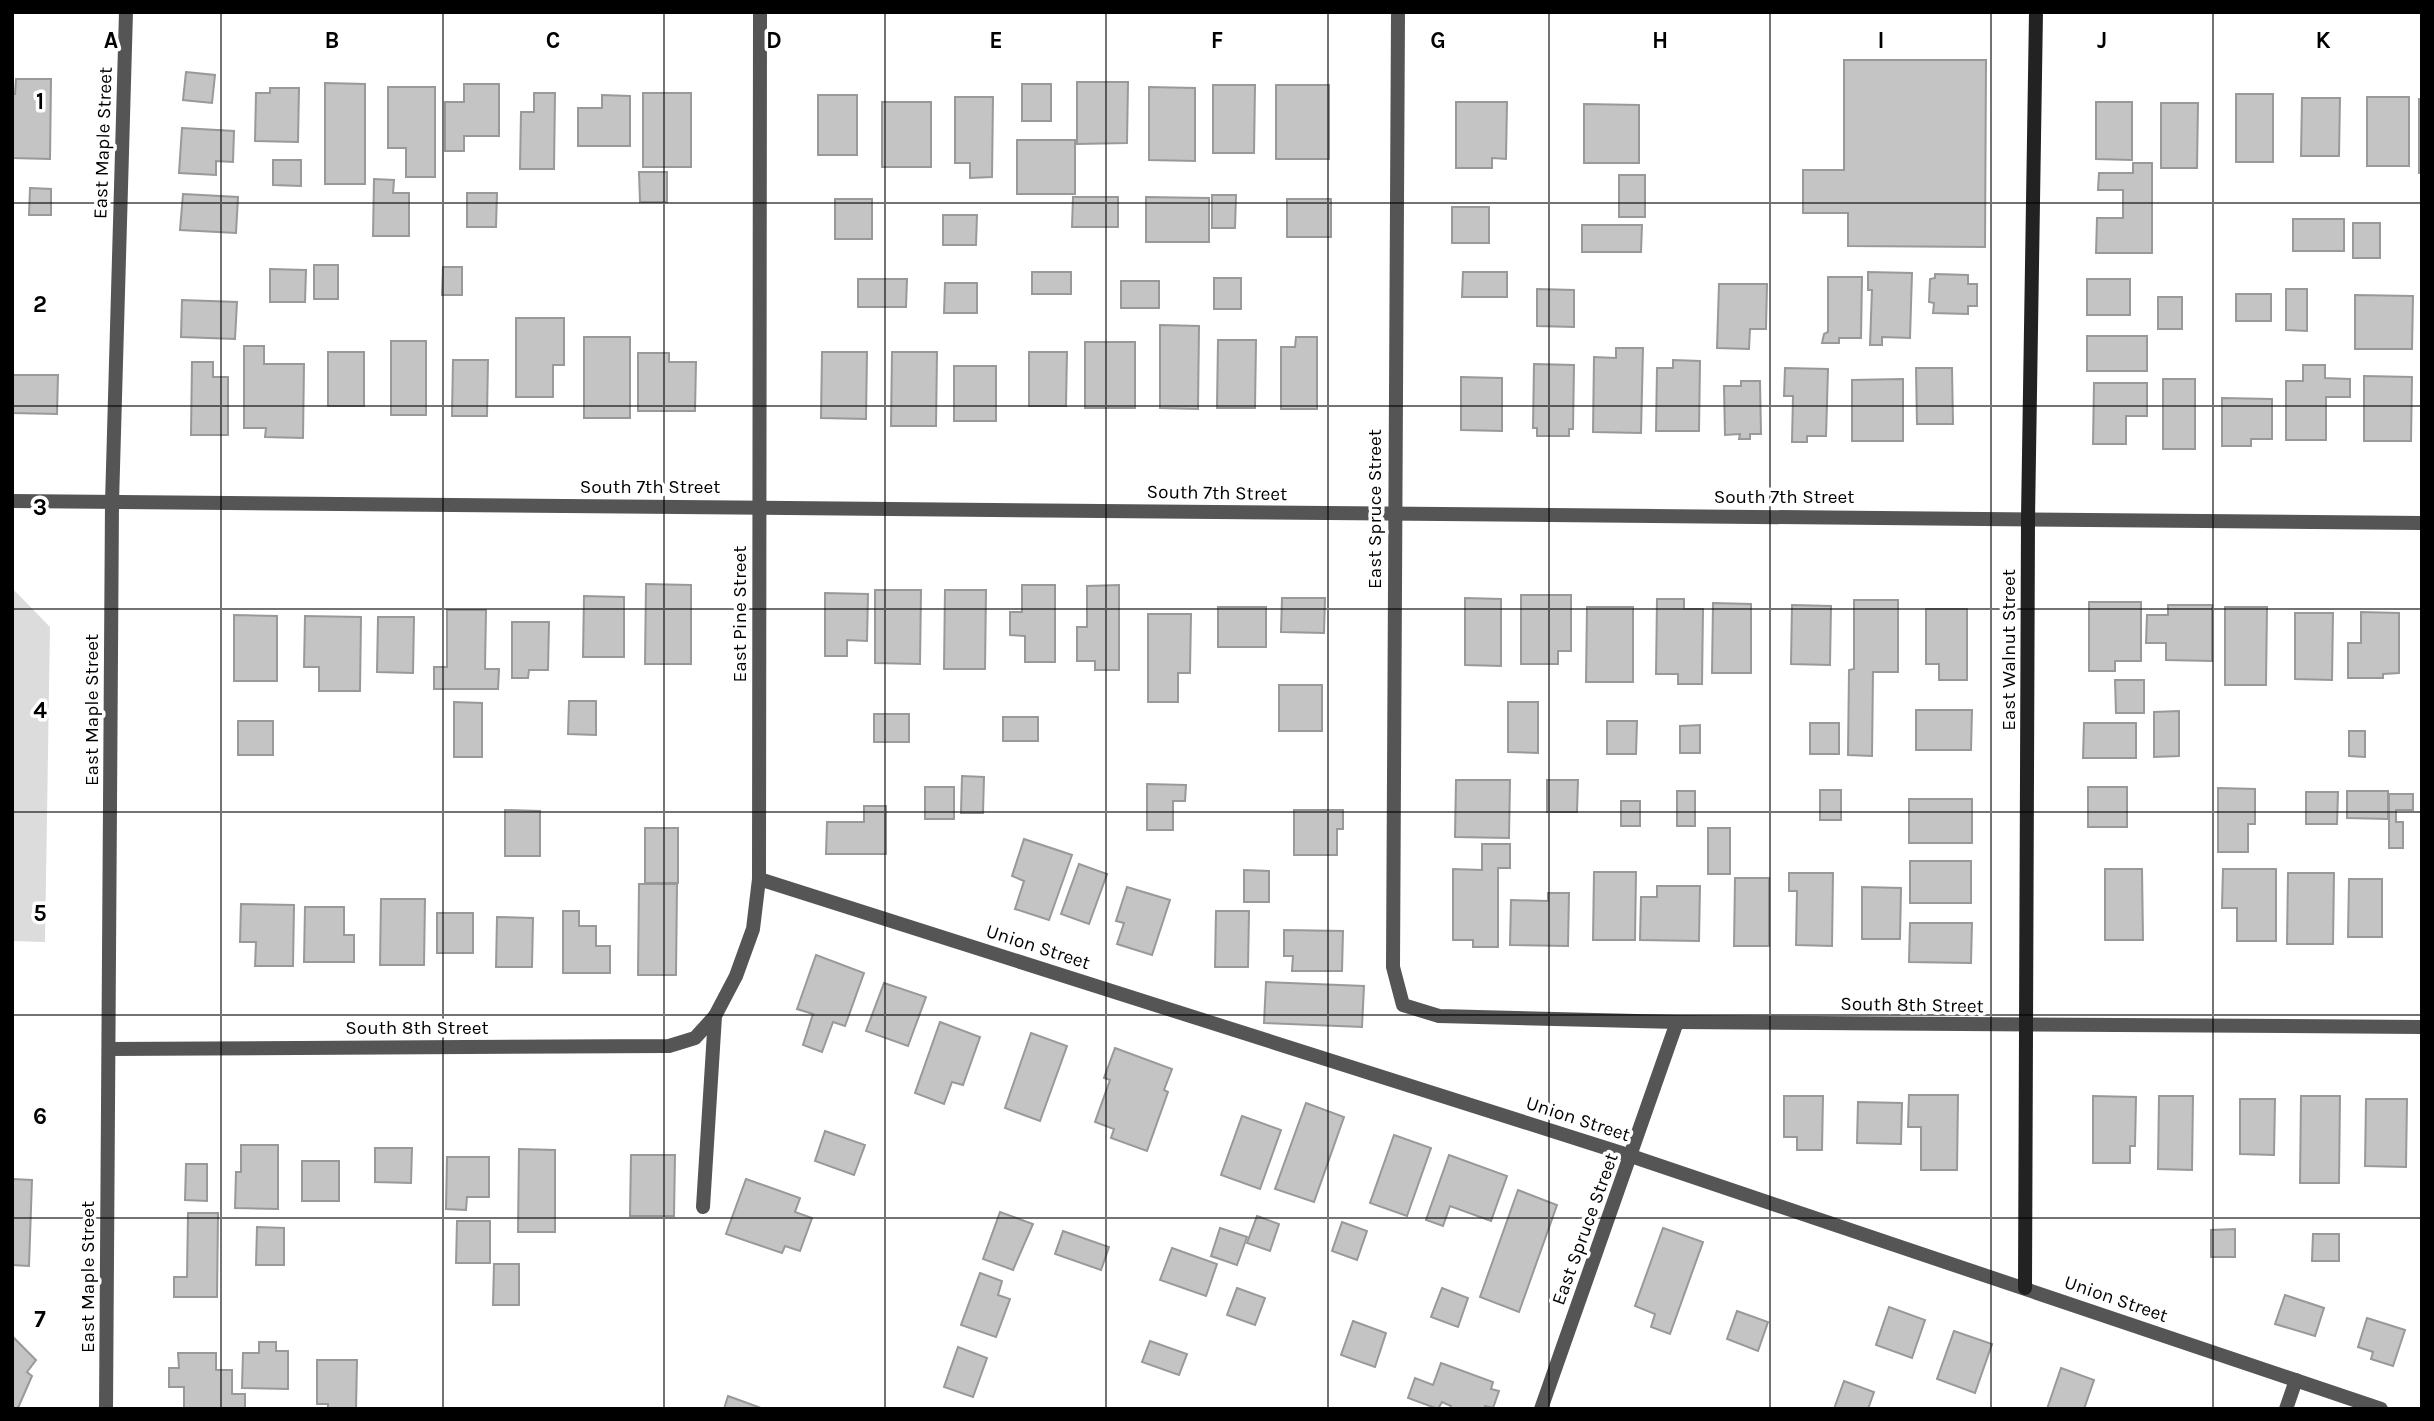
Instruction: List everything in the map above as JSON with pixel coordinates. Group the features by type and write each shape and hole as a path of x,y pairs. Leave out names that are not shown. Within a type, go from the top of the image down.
{"street":[{"name":"East Maple Street","path":"106,1409 113,503 126,12"},
{"name":"East Pine Street","path":"703,1207 715,1016 736,976 753,929 759,879 760,12"},
{"name":"East Spruce Street","path":"1398,12 1393,967 1403,1005"},
{"name":"East Walnut Street","path":"2025,1288 2028,518 2036,12"},
{"name":"South 7th Street","path":"12,502 2422,523"},
{"name":"Union Street","path":"759,879 1631,1156 2381,1409"},
{"name":"South 8th Street","path":"1403,1005 1439,1016 1677,1022 2422,1027"},
{"name":"South 8th Street","path":"109,1049 669,1046 695,1038 715,1016"},
{"name":"East Spruce Street","path":"1541,1409 1677,1022"},
{"path":"2286,1409 2296,1380"}],"shaded area":[{"path":"12,588 50,627 45,942 12,941"}],"building":[{"path":"1844,60 1986,60 1985,247 1848,246 1848,213 1803,213 1803,170 1844,170"},
{"path":"186,72 215,75 212,103 183,100"},
{"path":"16,79 51,79 50,159 12,158 12,94 15,94"},
{"path":"1077,82 1128,82 1127,143 1077,144"},
{"path":"325,83 365,84 365,184 325,184"},
{"path":"464,84 499,84 499,136 464,136 464,151 445,151 445,102 464,102"},
{"path":"1022,84 1051,84 1051,121 1022,121"},
{"path":"1213,85 1255,85 1254,153 1213,153"},
{"path":"1276,85 1329,85 1329,159 1276,159"},
{"path":"388,87 435,87 435,177 406,177 406,148 388,148"},
{"path":"1149,87 1195,88 1195,161 1149,160"},
{"path":"270,88 299,88 298,142 255,141 256,93 270,93"},
{"path":"534,93 555,93 554,169 520,169 521,112 534,112"},
{"path":"643,93 691,93 691,167 643,167"},
{"path":"2236,94 2273,94 2273,162 2236,162"},
{"path":"602,95 630,96 630,146 578,146 578,108 602,108"},
{"path":"818,95 857,95 857,155 818,155"},
{"path":"955,97 993,97 992,177 970,178 970,163 955,163"},
{"path":"2367,97 2409,97 2409,166 2367,166"},
{"path":"2302,98 2340,98 2339,156 2301,156"},
{"path":"2419,99 2422,99 2422,173 2419,173"},
{"path":"882,102 931,102 931,167 882,167"},
{"path":"1456,102 1507,102 1506,159 1492,158 1492,168 1456,168"},
{"path":"2096,102 2132,102 2132,160 2096,159"},
{"path":"2161,103 2198,103 2197,168 2161,168"},
{"path":"1584,104 1639,105 1639,163 1584,163"},
{"path":"182,128 234,131 233,162 216,161 216,175 179,173"},
{"path":"1017,140 1075,140 1075,194 1017,194"},
{"path":"273,160 301,160 301,186 273,185"},
{"path":"2133,163 2152,163 2152,253 2096,253 2097,218 2123,218 2123,190 2098,190 2099,173 2133,173"},
{"path":"639,172 667,172 667,202 640,202"},
{"path":"1619,175 1645,175 1645,217 1619,217"},
{"path":"374,179 394,180 393,193 409,193 409,236 373,236"},
{"path":"30,188 51,189 51,215 29,215"},
{"path":"467,193 497,193 496,227 467,227"},
{"path":"183,194 238,197 236,233 180,230"},
{"path":"1212,195 1236,195 1235,228 1212,228"},
{"path":"1073,197 1118,197 1118,227 1072,227"},
{"path":"1146,197 1209,198 1209,242 1146,242"},
{"path":"835,199 872,199 872,239 835,239"},
{"path":"1287,199 1331,199 1331,237 1287,237"},
{"path":"1452,207 1489,207 1489,243 1452,243"},
{"path":"943,215 977,215 976,245 943,245"},
{"path":"2293,219 2344,219 2344,251 2293,251"},
{"path":"2353,223 2380,223 2380,258 2353,258"},
{"path":"1582,225 1642,225 1641,252 1582,252"},
{"path":"314,265 338,265 338,299 314,299"},
{"path":"443,267 462,267 462,295 442,295"},
{"path":"270,269 306,270 305,302 270,302"},
{"path":"1032,272 1071,272 1071,294 1032,294"},
{"path":"1463,272 1507,272 1507,297 1462,297"},
{"path":"1868,272 1912,273 1910,338 1882,337 1882,345 1870,345 1872,290 1868,290"},
{"path":"1935,274 1968,275 1968,284 1977,284 1977,306 1968,306 1968,314 1933,313 1934,303 1929,302 1930,279 1935,278"},
{"path":"1828,277 1862,277 1861,338 1839,338 1839,343 1822,343 1824,334 1828,332"},
{"path":"1214,278 1241,278 1241,309 1214,309"},
{"path":"858,279 907,279 906,307 858,307"},
{"path":"2087,279 2130,279 2130,315 2087,315"},
{"path":"1121,281 1159,281 1159,308 1121,308"},
{"path":"945,283 977,283 977,313 944,313"},
{"path":"1719,284 1767,284 1766,329 1750,329 1749,349 1717,348"},
{"path":"1537,289 1574,290 1574,327 1537,326"},
{"path":"2286,289 2307,289 2307,331 2286,330"},
{"path":"2236,294 2271,294 2271,321 2236,321"},
{"path":"2355,295 2413,296 2412,349 2355,349"},
{"path":"2158,297 2182,297 2182,329 2158,329"},
{"path":"182,300 237,302 235,339 181,337"},
{"path":"516,318 564,318 564,365 553,365 553,397 516,397"},
{"path":"1160,325 1199,326 1198,409 1160,408"},
{"path":"2087,336 2147,336 2147,371 2087,371"},
{"path":"584,337 630,337 630,418 584,418"},
{"path":"1296,337 1317,337 1317,409 1281,409 1281,347 1295,347"},
{"path":"1218,340 1256,340 1255,408 1217,408"},
{"path":"391,341 426,341 426,415 391,415"},
{"path":"1085,342 1135,342 1135,408 1085,408"},
{"path":"244,346 264,346 264,364 304,364 303,438 265,437 266,428 244,428"},
{"path":"1616,348 1643,348 1641,433 1593,432 1594,357 1616,358"},
{"path":"328,352 364,352 364,406 328,406"},
{"path":"822,352 867,352 866,419 821,418"},
{"path":"892,352 937,352 936,426 891,426"},
{"path":"1029,352 1067,352 1066,406 1029,406"},
{"path":"638,353 669,353 669,362 696,362 695,411 638,411"},
{"path":"453,360 488,360 487,416 452,416"},
{"path":"1673,360 1700,361 1699,431 1656,431 1657,368 1673,368"},
{"path":"192,362 213,362 213,377 228,377 228,435 191,435"},
{"path":"1534,364 1574,365 1573,429 1569,429 1569,436 1537,436 1537,428 1533,428"},
{"path":"2303,365 2325,365 2325,378 2350,379 2350,397 2326,397 2326,440 2286,440 2286,381 2303,381"},
{"path":"954,366 996,366 996,421 954,421"},
{"path":"1785,368 1828,369 1826,436 1807,436 1807,442 1792,442 1793,396 1784,396"},
{"path":"1916,368 1952,368 1953,424 1917,424"},
{"path":"12,375 58,375 57,414 12,413"},
{"path":"2364,376 2412,377 2411,441 2364,441"},
{"path":"1461,377 1502,378 1502,431 1461,430"},
{"path":"1903,379 1903,441 1852,441 1852,380"},
{"path":"2163,379 2195,379 2195,449 2163,449"},
{"path":"1741,381 1760,381 1761,434 1750,434 1750,439 1739,439 1740,434 1725,435 1724,386 1741,386"},
{"path":"2094,383 2147,383 2147,416 2126,416 2126,444 2093,444"},
{"path":"2222,398 2272,399 2272,439 2251,439 2251,446 2222,446"},
{"path":"646,584 691,585 691,664 645,664"},
{"path":"1022,585 1055,585 1055,662 1025,662 1025,636 1010,635 1010,612 1022,612"},
{"path":"1119,585 1119,670 1095,670 1095,661 1077,661 1077,627 1087,627 1087,586"},
{"path":"875,590 921,590 920,664 875,663"},
{"path":"945,590 986,590 985,669 944,669"},
{"path":"825,593 868,594 867,641 847,640 847,656 825,656"},
{"path":"1521,595 1571,595 1571,651 1558,651 1558,664 1521,664"},
{"path":"584,596 624,597 624,657 583,657"},
{"path":"1282,598 1325,598 1324,633 1281,632"},
{"path":"1465,598 1501,599 1501,666 1465,665"},
{"path":"1657,599 1684,599 1684,609 1703,609 1702,684 1678,684 1678,674 1656,674"},
{"path":"1854,600 1898,600 1898,672 1873,672 1872,756 1848,755 1849,670 1854,669"},
{"path":"2089,602 2141,602 2141,661 2115,661 2115,671 2089,671"},
{"path":"1713,603 1751,604 1751,673 1712,673"},
{"path":"1792,605 1831,606 1830,665 1791,664"},
{"path":"2168,605 2212,605 2212,661 2166,660 2166,643 2146,643 2147,615 2168,615"},
{"path":"1218,607 1266,607 1266,647 1218,647"},
{"path":"1587,607 1633,607 1633,682 1586,682"},
{"path":"2225,607 2267,607 2266,685 2225,685"},
{"path":"1926,609 1967,609 1967,680 1939,680 1939,664 1926,664"},
{"path":"447,610 486,610 485,669 499,669 498,689 434,689 434,667 447,667"},
{"path":"2361,612 2399,613 2399,673 2383,674 2383,678 2348,678 2348,643 2361,643"},
{"path":"2295,613 2333,613 2332,680 2295,679"},
{"path":"1148,614 1191,614 1190,673 1178,673 1178,702 1148,702"},
{"path":"234,615 277,616 277,681 234,681"},
{"path":"305,616 361,617 360,691 319,691 319,667 304,667"},
{"path":"378,617 414,617 413,673 377,672"},
{"path":"512,622 549,622 548,670 529,670 528,678 512,678"},
{"path":"2115,680 2144,680 2144,713 2116,713"},
{"path":"1279,685 1322,685 1322,731 1279,731"},
{"path":"569,701 596,701 596,735 568,734"},
{"path":"454,702 482,703 482,757 454,757"},
{"path":"1508,702 1538,702 1538,753 1508,752"},
{"path":"1916,710 1972,710 1971,750 1916,750"},
{"path":"2179,711 2179,756 2154,757 2154,712"},
{"path":"874,714 909,714 909,742 874,742"},
{"path":"1003,717 1038,717 1038,741 1003,741"},
{"path":"238,721 273,721 273,755 238,755"},
{"path":"1607,721 1637,721 1636,754 1607,754"},
{"path":"1810,723 1839,723 1839,754 1810,754"},
{"path":"2084,723 2136,723 2136,758 2083,758"},
{"path":"1700,725 1700,753 1680,753 1680,726"},
{"path":"2349,731 2365,731 2365,757 2349,756"},
{"path":"962,776 984,777 983,813 961,813"},
{"path":"1456,780 1510,780 1509,838 1455,837"},
{"path":"1547,780 1578,780 1577,812 1547,812"},
{"path":"1147,784 1186,785 1185,801 1173,801 1173,830 1147,830"},
{"path":"925,787 954,787 954,819 925,819"},
{"path":"2088,787 2127,787 2127,827 2088,827"},
{"path":"2218,788 2255,789 2255,824 2248,824 2248,852 2218,852"},
{"path":"1820,790 1841,790 1841,820 1820,820"},
{"path":"1677,791 1695,791 1695,826 1677,826"},
{"path":"2347,791 2388,791 2388,819 2347,818"},
{"path":"2306,792 2338,792 2337,824 2306,824"},
{"path":"2389,794 2413,794 2413,810 2396,810 2396,822 2403,822 2403,848 2389,848"},
{"path":"1909,799 1972,799 1972,843 1909,843"},
{"path":"1621,801 1640,801 1640,826 1621,826"},
{"path":"864,806 886,806 886,854 826,854 827,822 864,822"},
{"path":"505,810 540,811 540,856 505,856"},
{"path":"1294,810 1343,810 1343,829 1337,829 1337,855 1294,855"},
{"path":"645,828 678,828 678,883 645,883"},
{"path":"1708,828 1730,828 1730,874 1708,874"},
{"path":"1024,839 1072,855 1049,920 1015,909 1024,881 1012,876"},
{"path":"1482,844 1510,844 1510,868 1498,868 1498,947 1473,947 1473,940 1453,940 1453,869 1482,870"},
{"path":"1910,861 1971,861 1971,903 1910,903"},
{"path":"1079,864 1107,874 1089,924 1061,914"},
{"path":"2105,869 2142,869 2143,940 2105,940"},
{"path":"2223,869 2276,869 2276,941 2237,941 2237,908 2222,908"},
{"path":"1244,870 1269,871 1269,902 1244,902"},
{"path":"1594,872 1636,872 1635,940 1593,940"},
{"path":"1789,873 1833,873 1832,946 1796,945 1797,891 1789,891"},
{"path":"2288,873 2334,873 2333,944 2287,944"},
{"path":"1735,878 1769,878 1769,946 1734,946"},
{"path":"2349,879 2382,879 2382,937 2348,937"},
{"path":"639,884 677,884 676,975 638,975"},
{"path":"1657,886 1700,886 1699,941 1640,940 1641,897 1657,897"},
{"path":"1127,887 1170,900 1152,955 1117,944 1124,923 1116,921"},
{"path":"1862,887 1901,888 1900,939 1862,939"},
{"path":"1548,893 1569,893 1568,946 1510,945 1511,900 1548,901"},
{"path":"381,899 425,899 424,965 380,965"},
{"path":"241,904 294,905 293,966 255,966 256,942 240,942"},
{"path":"305,907 344,907 344,935 354,935 354,962 304,962"},
{"path":"563,911 579,911 579,926 596,926 596,946 610,946 610,973 563,973"},
{"path":"1216,911 1249,911 1248,967 1215,967"},
{"path":"437,913 473,913 473,953 437,953"},
{"path":"497,917 533,918 532,967 496,967"},
{"path":"1910,923 1972,923 1971,963 1909,962"},
{"path":"1284,930 1343,931 1342,971 1292,971 1293,956 1284,956"},
{"path":"816,955 864,973 845,1026 833,1022 822,1052 803,1045 813,1014 797,1009"},
{"path":"1266,982 1364,986 1362,1027 1264,1023"},
{"path":"884,983 926,997 908,1046 866,1031"},
{"path":"940,1022 980,1037 963,1085 952,1082 944,1104 915,1093"},
{"path":"1031,1033 1067,1046 1040,1121 1005,1108"},
{"path":"1115,1048 1172,1069 1164,1090 1168,1092 1147,1151 1111,1138 1114,1129 1095,1122 1110,1080 1104,1078"},
{"path":"1909,1095 1958,1095 1957,1170 1921,1170 1921,1127 1908,1127"},
{"path":"1784,1096 1823,1096 1822,1150 1797,1150 1797,1137 1784,1137"},
{"path":"2093,1096 2136,1097 2135,1146 2130,1146 2130,1163 2093,1163"},
{"path":"2159,1096 2193,1096 2192,1170 2158,1169"},
{"path":"2301,1096 2340,1096 2339,1183 2300,1183"},
{"path":"2240,1099 2275,1099 2274,1155 2240,1154"},
{"path":"2366,1099 2407,1099 2406,1167 2365,1166"},
{"path":"1858,1102 1902,1103 1901,1144 1857,1143"},
{"path":"1306,1103 1344,1117 1314,1202 1275,1189"},
{"path":"1242,1116 1281,1130 1260,1189 1221,1175"},
{"path":"825,1131 865,1145 854,1175 815,1161"},
{"path":"1394,1135 1431,1148 1407,1216 1370,1203"},
{"path":"241,1145 278,1145 278,1209 235,1208 236,1172 241,1172"},
{"path":"375,1148 412,1148 411,1183 375,1182"},
{"path":"519,1149 555,1150 555,1232 518,1232"},
{"path":"631,1155 675,1155 674,1216 630,1216"},
{"path":"1449,1155 1507,1176 1491,1221 1450,1206 1443,1226 1426,1220"},
{"path":"447,1157 489,1157 489,1197 467,1197 466,1210 446,1209"},
{"path":"302,1161 339,1161 339,1201 302,1201"},
{"path":"186,1164 207,1164 207,1201 185,1200"},
{"path":"12,1179 32,1180 29,1266 12,1265"},
{"path":"746,1179 800,1198 795,1212 812,1218 800,1251 785,1246 782,1253 726,1234"},
{"path":"1518,1190 1557,1205 1519,1312 1480,1297"},
{"path":"1000,1212 1033,1224 1013,1270 983,1259"},
{"path":"188,1213 218,1213 217,1297 174,1297 174,1277 187,1277"},
{"path":"1257,1216 1279,1224 1270,1251 1247,1243"},
{"path":"457,1221 490,1221 490,1263 456,1263"},
{"path":"1342,1222 1367,1231 1357,1260 1332,1251"},
{"path":"257,1227 284,1228 284,1265 256,1265"},
{"path":"1220,1228 1247,1237 1237,1265 1211,1256"},
{"path":"1663,1228 1703,1242 1670,1334 1651,1327 1655,1314 1635,1306"},
{"path":"2235,1229 2235,1257 2211,1257 2211,1230"},
{"path":"1063,1231 1109,1247 1101,1270 1055,1254"},
{"path":"2313,1234 2339,1234 2339,1261 2312,1261"},
{"path":"1172,1248 1217,1264 1206,1296 1160,1280"},
{"path":"494,1264 519,1264 519,1305 493,1305"},
{"path":"980,1273 1002,1281 998,1295 1010,1299 996,1337 961,1325"},
{"path":"1237,1288 1265,1298 1255,1325 1227,1315"},
{"path":"1442,1288 1468,1298 1458,1327 1431,1317"},
{"path":"2285,1295 2324,1308 2315,1336 2275,1324"},
{"path":"1889,1307 1925,1320 1912,1358 1876,1345"},
{"path":"1737,1311 1768,1322 1758,1351 1727,1339"},
{"path":"2367,1318 2405,1330 2393,1366 2371,1359 2373,1352 2358,1347"},
{"path":"1353,1321 1386,1333 1375,1367 1341,1355"},
{"path":"1954,1331 1992,1344 1975,1393 1937,1379"},
{"path":"12,1336 36,1360 27,1372 32,1376 18,1408 12,1408"},
{"path":"1150,1341 1187,1354 1179,1375 1142,1362"},
{"path":"259,1342 276,1342 276,1351 288,1351 288,1389 242,1388 243,1353 259,1353"},
{"path":"958,1347 987,1358 973,1397 944,1387"},
{"path":"178,1353 216,1353 216,1370 232,1370 232,1394 245,1394 245,1409 184,1409 184,1387 169,1387 169,1368 179,1368"},
{"path":"317,1360 357,1360 356,1409 328,1409 328,1404 317,1404"},
{"path":"1441,1363 1493,1382 1491,1389 1499,1391 1493,1408 1485,1406 1484,1409 1450,1409 1451,1406 1442,1402 1438,1409 1408,1398 1415,1378 1433,1385"},
{"path":"2061,1368 2094,1380 2084,1409 2047,1409"},
{"path":"1844,1381 1874,1392 1868,1409 1834,1409"},
{"path":"728,1396 764,1409 724,1409"}]}
